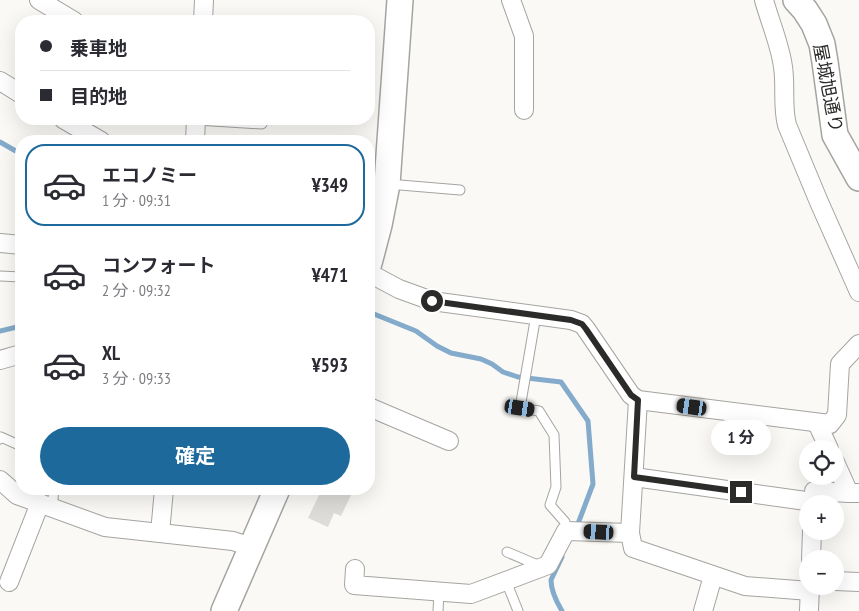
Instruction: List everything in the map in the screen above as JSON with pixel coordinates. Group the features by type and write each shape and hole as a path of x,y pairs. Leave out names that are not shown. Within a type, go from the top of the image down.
{"main road":[{"path":"375,240 387,184 400,0"},
{"name":"屋城旭通り","path":"796,0 814,24 822,44 835,135 849,138 859,178"},
{"path":"224,611 274,495"}],"street":[{"path":"39,0 64,15"},
{"path":"203,15 204,0"},
{"path":"511,0 524,36 524,110"},
{"path":"764,0 784,69 784,114 787,125 818,202 859,292"},
{"path":"0,81 15,90"},
{"path":"73,125 91,135"},
{"path":"0,244 15,244"},
{"path":"375,277 399,289 432,301 571,320 582,324 631,395 638,400 830,424 837,415 840,364 859,344"},
{"path":"0,360 15,356"},
{"path":"638,400 630,533 633,548 745,586 799,588"},
{"path":"375,410 449,441"},
{"path":"816,440 817,423"},
{"path":"817,423 825,440"},
{"path":"634,477 814,493 854,493"},
{"path":"844,477 854,493"},
{"path":"0,480 15,493"},
{"path":"17,495 105,527 233,541 252,547"},
{"path":"160,533 163,495"},
{"path":"9,582 46,505"},
{"path":"355,570 354,585 471,594 548,565 573,531 630,533"},
{"path":"703,611 714,576"},
{"path":"844,581 859,582"},
{"path":"809,611 810,595"}],"lane":[{"path":"387,184 460,190"},
{"path":"0,276 15,277"},
{"path":"536,315 520,408 539,411 554,435 556,487 550,505 573,531"},
{"path":"0,439 1,437 15,443"},
{"path":"46,505 51,495"},
{"path":"508,552 542,567"},
{"path":"506,581 518,611"},
{"path":"438,611 440,592"}],"building":[{"path":"319,495 351,495 341,516 334,513 328,527 308,518"}],"waterway":[{"path":"0,142 15,151"},
{"path":"375,314 416,331 437,346 451,353 481,359 503,372 518,377 561,382 588,421 593,484 576,529"},
{"path":"0,331 15,327"},
{"path":"562,557 551,580 554,596 562,611"}],"route":[{"path":"432,301 571,320 582,324 631,395 638,400 634,477 741,492"}]}
